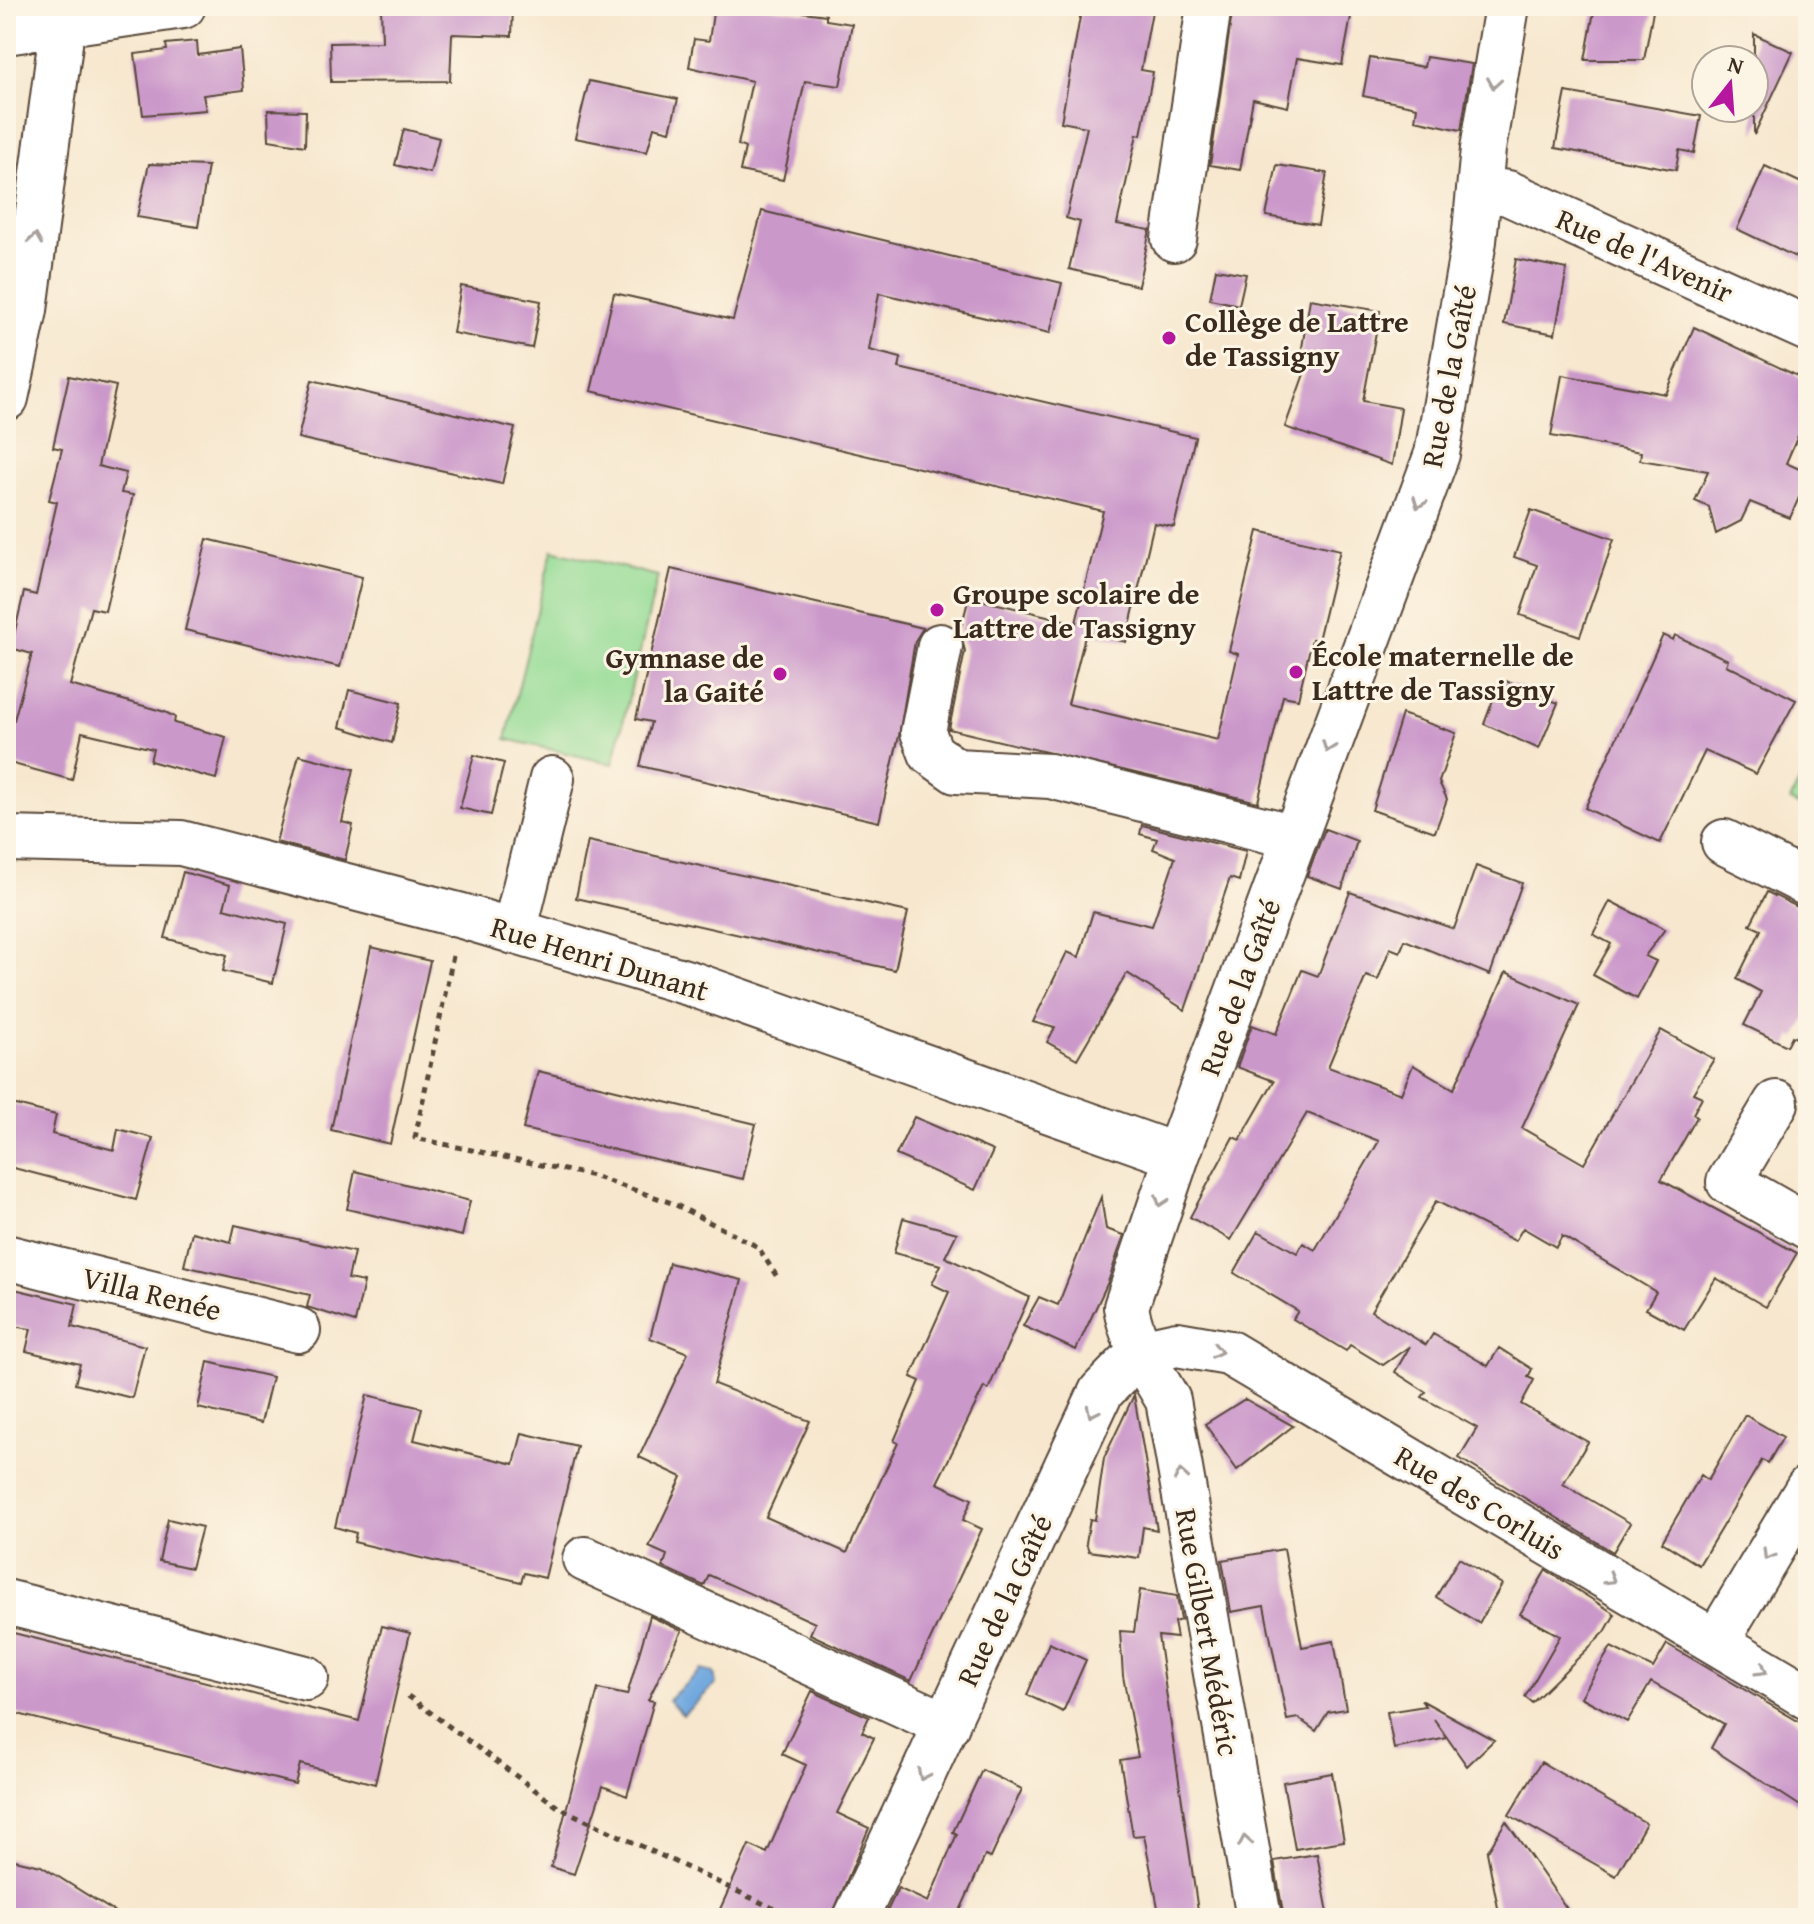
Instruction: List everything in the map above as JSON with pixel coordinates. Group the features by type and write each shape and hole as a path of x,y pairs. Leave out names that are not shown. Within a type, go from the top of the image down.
{"street":[{"path":"6,32 64,15 183,6"},
{"path":"1174,239 1209,6"},
{"name":"Rue de la Gaîté","path":"856,1918 1101,1392 1140,1352 1129,1328 1126,1307 1177,1156 1437,454 1474,241 1507,6"},
{"path":"6,398 41,313 64,15"},
{"name":"Rue de l'Avenir","path":"1480,189 1508,193 1808,329"},
{"path":"940,646 923,732 931,753 956,771 1050,776 1295,837"},
{"path":"514,932 552,779"},
{"name":"Rue Henri Dunant","path":"6,839 181,843 462,916 692,984 1177,1156"},
{"path":"1724,842 1808,884"},
{"path":"1776,1103 1729,1182 1808,1227"},
{"name":"Villa Renée","path":"6,1257 298,1330"},
{"name":"Rue des Corluis","path":"1140,1352 1177,1344 1229,1353 1808,1697"},
{"name":"Rue Gilbert Médéric","path":"1140,1352 1168,1400 1259,1918"},
{"path":"1716,1642 1808,1488"},
{"path":"585,1559 947,1725"},
{"path":"6,1602 306,1678"}],"path":[{"path":"462,916 415,1138 593,1176 672,1203 758,1247 779,1280"},
{"path":"408,1696 558,1807 794,1918"}],"green space":[{"path":"552,550 658,576 613,764 506,739"},
{"path":"1808,764 1808,810 1790,801"}],"water":[{"path":"701,1670 714,1673 716,1684 683,1715 668,1700"}],"building":[{"path":"381,6 513,6 512,36 452,34 450,81 331,82 330,43 382,42"},
{"path":"714,6 756,6 826,15 826,20 852,24 840,86 805,81 783,180 740,171 745,148 738,145 752,81 689,67 694,39 709,41"},
{"path":"1082,6 1153,6 1141,70 1153,72 1141,135 1137,134 1117,224 1150,230 1138,286 1069,269 1080,222 1066,218 1087,127 1061,122"},
{"path":"1233,6 1353,6 1342,65 1297,58 1288,107 1253,99 1240,170 1210,165"},
{"path":"1595,6 1654,6 1644,60 1585,60"},
{"path":"1754,34 1793,52 1770,101 1770,44 1754,44"},
{"path":"197,41 198,55 240,49 244,90 203,95 206,110 143,115 135,54 167,50 166,44"},
{"path":"1426,57 1472,64 1461,130 1415,120 1417,107 1363,96 1370,58 1424,67"},
{"path":"589,81 678,99 670,131 654,127 647,152 575,138"},
{"path":"1566,92 1690,114 1690,124 1699,124 1694,153 1679,150 1676,170 1555,148"},
{"path":"268,110 306,111 305,146 269,140"},
{"path":"404,129 439,138 430,173 395,165"},
{"path":"149,164 208,166 198,227 137,217"},
{"path":"1277,165 1327,173 1318,225 1266,216"},
{"path":"1765,166 1808,186 1808,263 1737,229"},
{"path":"762,211 1062,283 1050,333 879,293 869,350 901,358 899,368 1195,437 1174,527 1154,523 1126,642 1086,632 1068,704 1218,740 1238,654 1229,651 1258,531 1340,550 1318,640 1312,639 1298,699 1283,696 1258,802 949,729 965,651 960,632 969,597 1076,623 1103,511 591,391 614,293 733,320"},
{"path":"1516,259 1567,269 1555,334 1504,324"},
{"path":"1216,269 1246,274 1239,305 1210,299"},
{"path":"461,286 541,301 532,348 453,333"},
{"path":"1310,299 1380,311 1363,401 1401,408 1392,465 1285,427 1304,374 1298,372"},
{"path":"1694,327 1808,381 1808,413 1786,463 1808,473 1808,477 1790,518 1750,502 1741,521 1716,534 1709,507 1695,501 1708,471 1640,460 1641,452 1551,436 1562,375 1666,394"},
{"path":"69,376 116,386 98,466 126,473 121,493 133,495 105,611 91,608 70,685 165,712 175,717 174,723 226,737 216,779 150,761 153,749 82,732 72,780 6,762 6,719 14,720 32,654 11,648 24,592 36,595 57,502 49,500 62,449 53,447"},
{"path":"312,380 515,428 502,484 298,438"},
{"path":"1531,510 1614,539 1580,636 1520,615 1537,565 1514,557"},
{"path":"207,539 362,577 340,667 185,630"},
{"name":"Gymnase de la Gaité","path":"671,569 923,628 915,641 899,736 879,822 640,766 651,722 636,719"},
{"path":"1663,635 1673,640 1675,635 1728,660 1726,665 1796,700 1756,774 1705,751 1660,843 1585,808"},
{"path":"1501,679 1558,703 1539,749 1484,724"},
{"path":"349,690 401,703 392,743 340,727"},
{"path":"1402,714 1456,733 1439,782 1447,799 1435,832 1372,810"},
{"path":"299,755 354,769 342,822 353,825 345,860 276,842"},
{"path":"474,755 504,763 491,815 460,808"},
{"path":"1142,825 1246,851 1239,881 1230,878 1185,1010 1127,973 1077,1059 1047,1042 1055,1028 1033,1022 1067,952 1079,957 1093,912 1152,926 1175,858 1153,849 1157,839 1140,834"},
{"path":"1325,829 1357,841 1342,889 1307,876"},
{"path":"588,841 908,912 895,970 576,898"},
{"path":"1476,866 1522,883 1490,975 1405,940 1400,952 1390,948 1378,980 1366,976 1328,1067 1401,1094 1413,1065 1454,1089 1506,972 1579,1005 1522,1128 1584,1164 1661,1030 1714,1059 1693,1093 1702,1097 1693,1114 1697,1117 1661,1180 1797,1253 1766,1307 1716,1278 1684,1330 1646,1309 1656,1292 1562,1236 1556,1247 1523,1228 1515,1241 1436,1201 1371,1311 1426,1345 1433,1334 1488,1366 1499,1348 1532,1369 1528,1377 1534,1380 1521,1404 1588,1442 1563,1484 1630,1523 1613,1552 1459,1458 1477,1428 1422,1397 1426,1392 1395,1372 1410,1346 1383,1365 1350,1345 1346,1351 1293,1319 1298,1311 1234,1273 1258,1231 1297,1253 1303,1243 1315,1250 1379,1141 1307,1113 1231,1240 1190,1217 1233,1137 1240,1140 1274,1081 1237,1067 1252,1025 1276,1034 1302,970 1318,976 1350,892 1454,929"},
{"path":"183,872 230,885 224,908 287,924 273,983 223,971 227,955 165,938"},
{"path":"1767,892 1808,912 1808,1016 1796,1038 1792,1036 1787,1046 1744,1025 1761,992 1737,979 1761,930 1750,925"},
{"path":"1610,901 1665,929 1645,956 1656,961 1637,999 1593,975 1611,944 1593,934"},
{"path":"371,947 430,961 390,1144 331,1130"},
{"path":"538,1071 756,1124 743,1179 523,1129"},
{"path":"12,1104 56,1115 52,1134 114,1150 118,1129 153,1138 136,1200 6,1166 6,1127"},
{"path":"914,1117 993,1151 975,1190 896,1155"},
{"path":"355,1171 470,1201 462,1236 347,1209"},
{"path":"1101,1197 1106,1229 1124,1235 1108,1282 1076,1350 1023,1326 1039,1297 1058,1305"},
{"path":"903,1218 957,1233 945,1257 1029,1297 988,1390 984,1387 937,1483 972,1499 963,1520 982,1529 911,1681 810,1634 815,1623 709,1575 704,1586 663,1567 667,1555 649,1547 682,1477 639,1457 688,1353 650,1338 669,1263 742,1280 714,1384 810,1421 766,1517 847,1553 898,1443 894,1441 920,1381 911,1377 949,1292 932,1284 941,1265 894,1253"},
{"path":"235,1225 354,1252 348,1279 364,1282 355,1322 307,1307 310,1295 184,1266 192,1232 231,1242"},
{"path":"6,1287 77,1304 72,1327 145,1346 132,1398 75,1384 80,1364 26,1351 31,1329 6,1325"},
{"path":"208,1362 272,1377 261,1423 198,1408"},
{"path":"367,1395 422,1408 414,1440 514,1464 522,1433 577,1446 545,1578 524,1573 521,1582 354,1542 356,1533 335,1527"},
{"path":"1134,1395 1157,1530 1143,1527 1139,1558 1089,1551 1086,1543 1090,1519 1095,1520 1104,1458"},
{"path":"1245,1399 1293,1426 1237,1470 1205,1424"},
{"path":"1745,1415 1783,1437 1768,1463 1762,1460 1699,1565 1662,1542 1701,1475 1708,1480"},
{"path":"168,1519 202,1527 191,1568 159,1561"},
{"path":"1284,1549 1302,1647 1334,1641 1346,1709 1328,1712 1316,1731 1298,1718 1287,1720 1264,1606 1231,1612 1222,1560"},
{"path":"1459,1558 1502,1584 1479,1623 1436,1597"},
{"path":"1546,1570 1615,1614 1605,1632 1532,1703 1525,1697 1560,1636 1520,1614"},
{"path":"1140,1590 1177,1596 1181,1620 1174,1622 1177,1638 1158,1636 1199,1918 1160,1918 1144,1835 1133,1836 1120,1760 1138,1757 1123,1676 1120,1631 1134,1632"},
{"path":"650,1616 682,1631 648,1700 654,1701 627,1796 603,1786 574,1874 551,1867 598,1689 627,1695"},
{"path":"382,1626 410,1633 375,1784 300,1764 295,1784 6,1711 6,1631 359,1721"},
{"path":"1049,1643 1086,1660 1063,1712 1027,1695"},
{"path":"1667,1644 1808,1727 1808,1811 1711,1748 1724,1724 1651,1682 1627,1722 1581,1697 1611,1647 1653,1668"},
{"path":"812,1691 869,1717 862,1732 874,1738 837,1813 869,1828 831,1918 716,1918 749,1845 767,1853 806,1765 782,1754"},
{"path":"1421,1700 1494,1740 1467,1766 1434,1719 1447,1738 1394,1749 1387,1712 1425,1706"},
{"path":"1541,1762 1646,1823 1616,1876 1509,1815"},
{"path":"982,1770 1022,1789 991,1858 985,1856 958,1915 964,1918 884,1918 898,1888 928,1902 957,1834 953,1832"},
{"path":"1332,1773 1344,1841 1295,1849 1283,1782"},
{"path":"1506,1821 1567,1909 1500,1918 1487,1852"},
{"path":"1317,1854 1329,1918 1284,1918 1274,1861"},
{"path":"6,1858 41,1866 124,1918 6,1918"}],"place":[{"name":"Collège de Lattre de Tassigny","path":"1169,338"},
{"name":"Groupe scolaire de Lattre de Tassigny","path":"937,610"},
{"name":"École maternelle de Lattre de Tassigny","path":"1296,672"},
{"name":"Gymnase de la Gaité","path":"780,674"}]}
